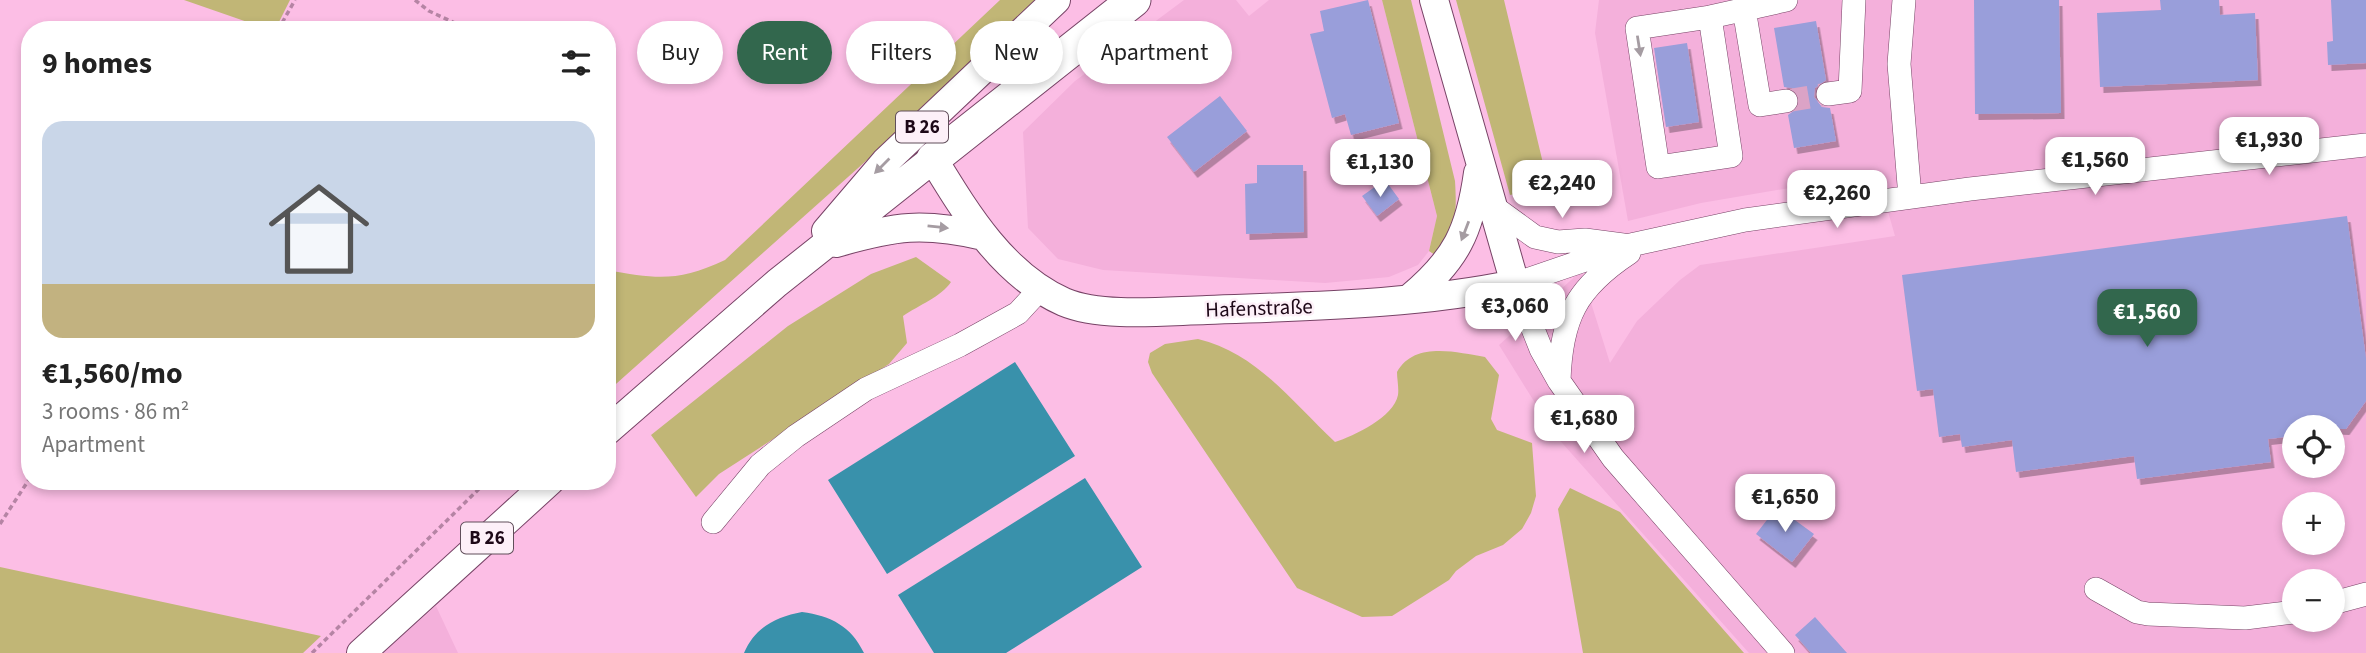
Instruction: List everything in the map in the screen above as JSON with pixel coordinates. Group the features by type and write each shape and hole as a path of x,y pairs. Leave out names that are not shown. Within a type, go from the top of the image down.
{"highway":[{"path":"933,159 1134,0"}],"main road":[{"name":"B 26","path":"800,264 849,200 885,162 1055,0"},
{"path":"1434,0 1515,284"},
{"name":"B 26","path":"616,423 800,264 933,159"},
{"name":"Hafenstraße","path":"933,159 984,236 1014,268 1040,289 1066,302 1084,307 1146,311 1323,306 1515,284"},
{"path":"1410,298 1436,277 1458,248 1468,225 1480,164"},
{"path":"823,246 890,228 921,225 984,236"},
{"name":"B 26","path":"361,653 540,490"}],"street":[{"path":"1710,17 1731,156 1658,167 1637,28 1710,17 1786,0"},
{"path":"1828,94 1850,91 1854,0"},
{"path":"1904,0 1899,64 1910,197"},
{"path":"1744,9 1760,106 1786,101"},
{"path":"1783,653 1613,458 1559,381 1541,349 1515,284 1626,246 1745,220 1910,197 2366,145"},
{"path":"1491,205 1535,237 1558,242 1585,240 1626,246"},
{"path":"1559,381 1560,351 1566,321 1584,289 1609,266 1649,240"},
{"path":"713,522 760,465 796,436 866,388 960,345 1018,313 1040,289"},
{"path":"2096,589 2137,612 2148,614 2245,618 2282,613"},
{"path":"2345,600 2366,594"}],"path":[{"path":"283,21 295,0"},
{"path":"415,0 429,11 451,21"},
{"path":"0,524 22,490"},
{"path":"312,653 478,490"}],"shaded area":[{"path":"184,0 290,0 280,21 244,21"},
{"path":"1000,0 1036,0 1014,21 978,21"},
{"path":"1184,0 1236,0 1249,16 1269,0 1382,0 1437,216 1429,251 1418,265 1389,277 1325,283 1103,270 1058,259 1028,228 1023,132 1077,80 1077,84 1232,84 1232,21 1156,21"},
{"path":"1382,0 1411,0 1455,181 1454,221 1449,238 1438,257 1429,251 1437,216"},
{"path":"1456,0 1504,0 1547,180 1528,191 1510,195"},
{"path":"1599,0 2366,0 2366,653 1749,653 1555,435 1499,345 1581,271 1610,363 1637,321 1700,265 1895,236 1877,173 1701,203 1628,221 1595,33"},
{"path":"970,28 970,64 956,78 956,42"},
{"path":"911,84 950,84 616,384 616,271 667,277 725,260"},
{"path":"916,257 951,282 936,296 903,316 907,343 889,364 719,474 696,497 651,435 788,326 871,274"},
{"path":"1198,339 1238,355 1256,367 1335,442 1362,430 1389,411 1398,395 1397,372 1404,362 1414,356 1425,352 1449,351 1485,357 1499,375 1491,419 1497,430 1532,443 1536,496 1531,513 1522,529 1503,545 1476,556 1449,580 1392,616 1362,617 1297,588 1152,373 1148,362 1150,353 1165,344"},
{"path":"1570,488 1620,512 1744,653 1583,653 1558,509"},
{"path":"0,567 321,636 303,653 0,653"},
{"path":"436,606 458,653 383,653"}],"water":[{"path":"1015,362 1075,456 887,574 828,480"},
{"path":"1085,478 1142,567 1006,653 934,653 898,595"},
{"path":"802,612 822,616 839,624 853,636 864,653 744,653 754,636 767,625"}],"building":[{"path":"1368,0 1399,123 1351,135 1345,114 1332,118 1310,34 1324,31 1320,11"},
{"path":"1974,0 2059,0 2061,113 1975,114"},
{"path":"2160,0 2219,0 2220,15 2255,13 2258,80 2100,87 2097,13 2161,10"},
{"path":"2331,0 2366,0 2366,63 2328,65 2327,42 2333,41"},
{"path":"1816,21 1826,80 1815,88 1814,97 1822,107 1830,108 1836,141 1794,148 1788,115 1799,107 1800,98 1792,88 1784,87 1774,28"},
{"path":"1687,43 1699,122 1666,127 1654,48"},
{"path":"1220,96 1247,131 1194,172 1167,137"},
{"path":"1257,165 1303,165 1304,232 1246,234 1245,184 1257,183"},
{"path":"1379,184 1382,188 1388,184 1399,199 1377,216 1362,196"},
{"path":"2347,216 2366,359 2366,401 2346,429 2345,415 2282,415 2282,437 2268,439 2271,462 2137,479 2134,456 2016,472 2012,440 1962,447 1960,434 1939,437 1933,389 1917,391 1902,275"},
{"path":"1777,507 1814,534 1792,562 1756,534"},
{"path":"1815,617 1847,653 1811,653 1795,635"}],"tunnel":[{"path":"1786,101 1828,94"}]}
